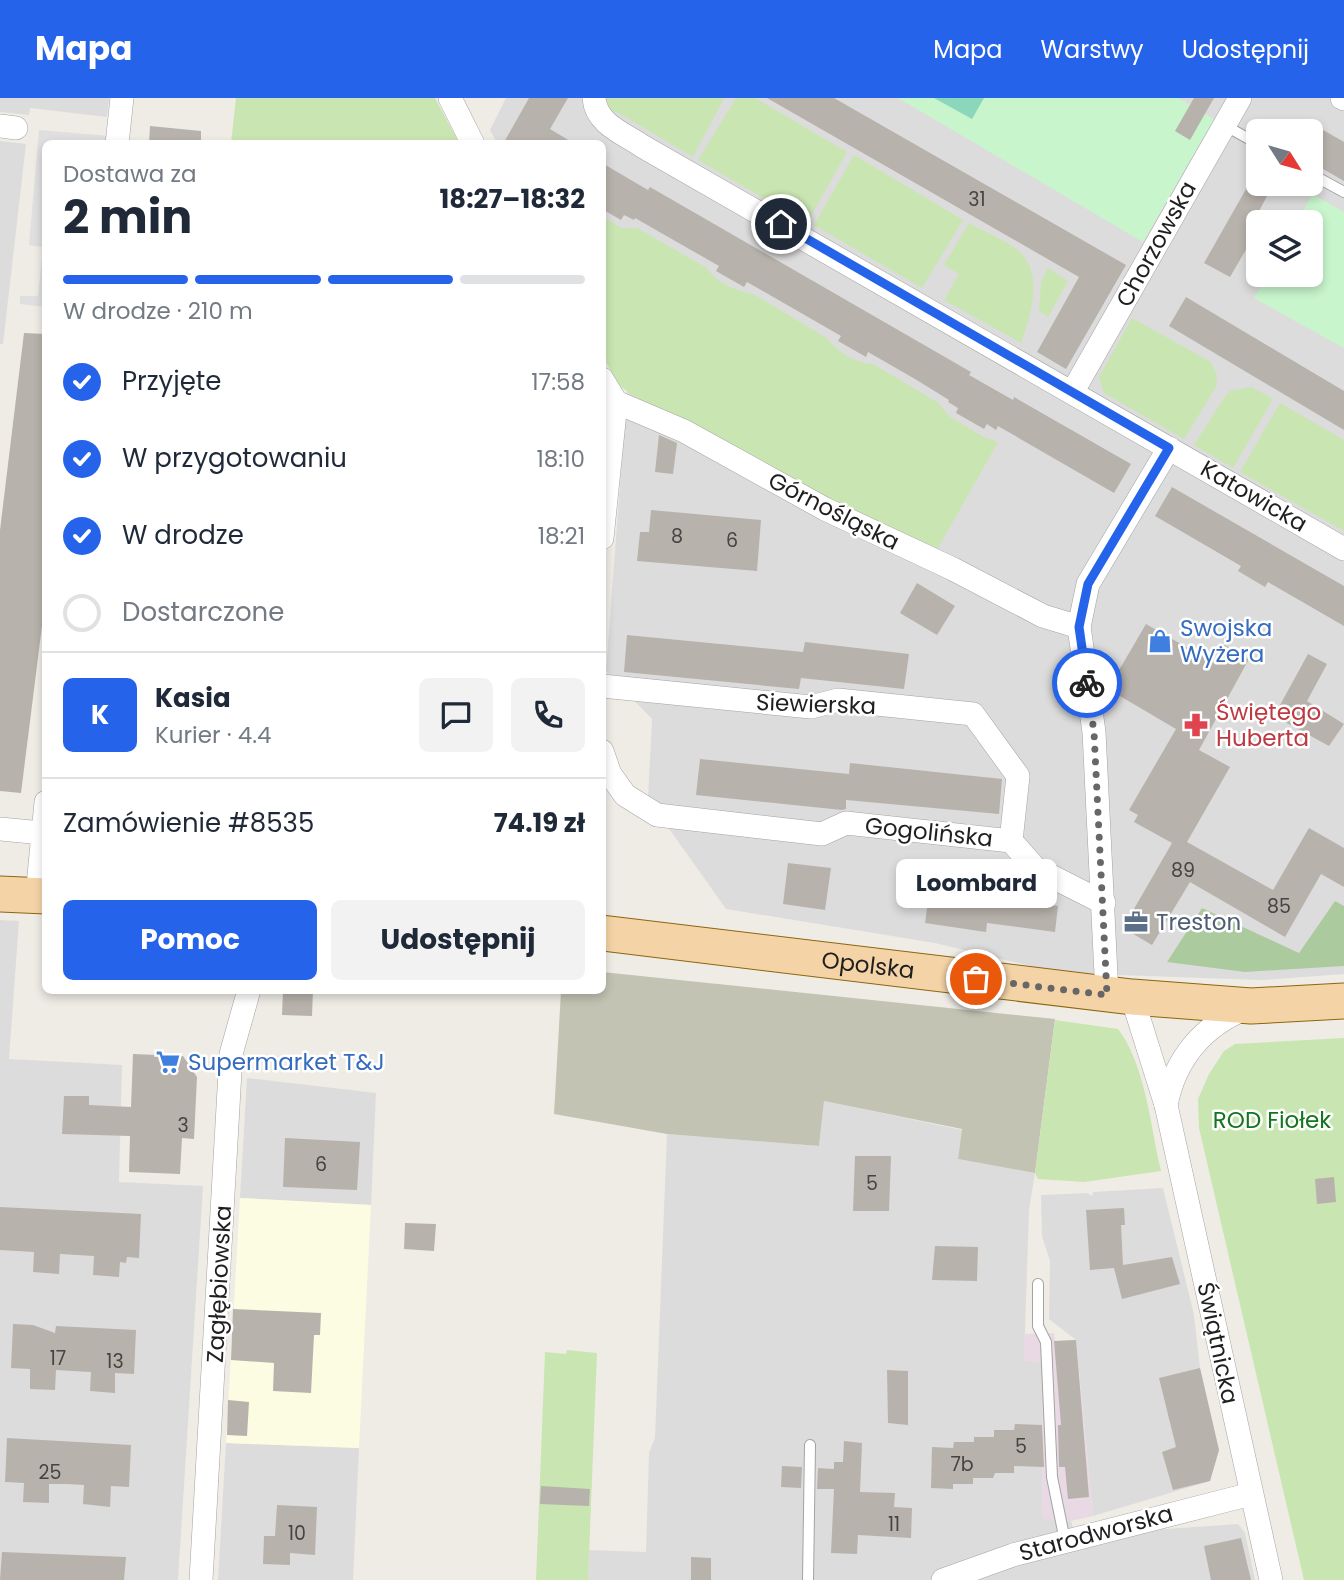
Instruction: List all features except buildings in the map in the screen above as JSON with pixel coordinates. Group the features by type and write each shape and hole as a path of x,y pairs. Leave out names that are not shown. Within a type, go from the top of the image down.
{"main road":[{"path":"0,894 41,896"},
{"name":"Opolska","path":"606,933 1119,996 1251,1006 1344,1001"}],"street":[{"path":"117,140 122,98"},
{"path":"450,98 471,140"},
{"name":"Katowicka","path":"594,98 597,114 605,123 642,146 1073,391 1344,549"},
{"name":"Chorzowska","path":"1073,391 1240,98"},
{"path":"606,386 616,402 606,499"},
{"name":"Górnośląska","path":"616,402 684,431 825,509 953,569 1043,616 1079,627"},
{"name":"Świątnicka","path":"1169,448 1088,584 1079,627 1094,732 1104,902 1119,996 1166,1105 1271,1580"},
{"name":"Siewierska","path":"606,687 811,707 838,700 973,714 1018,776 1011,841"},
{"name":"Gogolińska","path":"606,762 610,774 625,795 657,815 822,834 846,823 1011,841 1035,868 1104,902"},
{"path":"0,829 42,833 41,896"},
{"name":"Zagłębiowska","path":"201,1580 231,1054 248,994"},
{"name":"Świątnicka","path":"1166,1105 1170,1082 1202,1034 1233,1013 1251,1006"},
{"name":"Starodworska","path":"943,1580 979,1566 1065,1541 1251,1494"}],"lane":[{"path":"1224,125 1246,137"},
{"path":"1323,181 1344,192"},
{"path":"1038,1284 1038,1326 1046,1342 1052,1477 1065,1541"},
{"path":"808,1580 810,1445"}],"shaded area":[{"path":"0,98 109,98 107,117 30,108 29,115 0,112"},
{"path":"506,98 1344,98 1344,974 1263,980 1059,973 935,943 726,909 648,799 652,719 606,671 628,379 606,339 606,140 495,140 490,130"},
{"path":"39,130 110,136 109,140 42,140 42,247 29,245"},
{"path":"0,141 26,144 3,344 0,344"},
{"path":"42,257 42,307 20,304 20,296 38,296"},
{"path":"0,920 19,921 9,1059 122,1065 119,1182 203,1186 178,1580 0,1580"},
{"path":"606,972 1055,1019 1035,1173 958,1159 962,1129 824,1101 819,1146 667,1134 554,1114 561,994 606,994"},
{"path":"247,1078 376,1093 371,1205 240,1198"},
{"path":"824,1101 962,1130 958,1159 1035,1173 1029,1210 1024,1360 1043,1362 1042,1518 1071,1521 1080,1550 1152,1530 1238,1524 1245,1533 1255,1580 588,1580 589,1550 646,1552 649,1453 655,1438 667,1134 819,1146"},
{"path":"1163,1188 1194,1315 1200,1368 1219,1450 1210,1481 1093,1516 1076,1340 1049,1319 1050,1261 1042,1236 1041,1195 1087,1193 1092,1196 1093,1192"},
{"path":"240,1198 371,1205 359,1448 226,1443"},
{"path":"1054,1333 1055,1341 1076,1340 1093,1516 1071,1521 1042,1518 1043,1362 1024,1361 1024,1334"},
{"path":"226,1443 359,1448 353,1580 218,1580"}],"green space":[{"path":"236,98 435,98 457,140 231,140"},
{"path":"605,98 724,98 693,157 617,112 611,113"},
{"path":"736,98 755,98 847,152 807,223 698,160"},
{"path":"898,98 1178,98 1214,119 1143,242"},
{"path":"934,98 984,98 972,119"},
{"path":"854,155 963,220 922,288 814,225"},
{"path":"1311,196 1316,196 1344,212 1344,348 1254,298 1260,287 1323,287 1323,210 1303,210"},
{"path":"606,219 621,228 637,228 707,268 727,286 753,294 827,338 847,356 873,364 937,402 950,417 998,442 938,548 900,535 643,403 620,386 606,363"},
{"path":"969,223 1016,249 1028,263 1032,274 1033,297 1021,343 944,300 959,274 944,265"},
{"path":"1048,268 1068,281 1048,317 1039,311 1041,282"},
{"path":"1132,318 1211,362 1217,376 1216,387 1184,439 1104,393 1099,377"},
{"path":"1252,387 1273,399 1233,468 1194,445 1230,391"},
{"path":"1280,403 1344,440 1344,531 1240,472"},
{"path":"1335,901 1344,906 1344,966 1245,972 1167,962 1202,908 1299,953"},
{"path":"1055,1020 1118,1029 1135,1060 1141,1078 1161,1171 1084,1182 1038,1179 1035,1173"},
{"name":"ROD Fiołek","path":"1344,1038 1344,1580 1304,1580 1199,1128 1198,1099 1209,1074 1224,1051 1235,1044"},
{"path":"567,1350 597,1353 588,1580 536,1580 545,1352 566,1354"}],"way so far":[{"path":"976,979 1107,995 1094,732 1087,683"}],"place":[{"name":"Swojska Wyżera","path":"1160,641"},
{"name":"Świętego Huberta","path":"1196,725"},
{"name":"Treston","path":"1136,922"},
{"name":"Loombard","path":"976,979"},
{"name":"Supermarket T&J","path":"168,1062"}],"route":[{"path":"781,224 1169,448 1088,584 1079,627 1087,683"}]}
